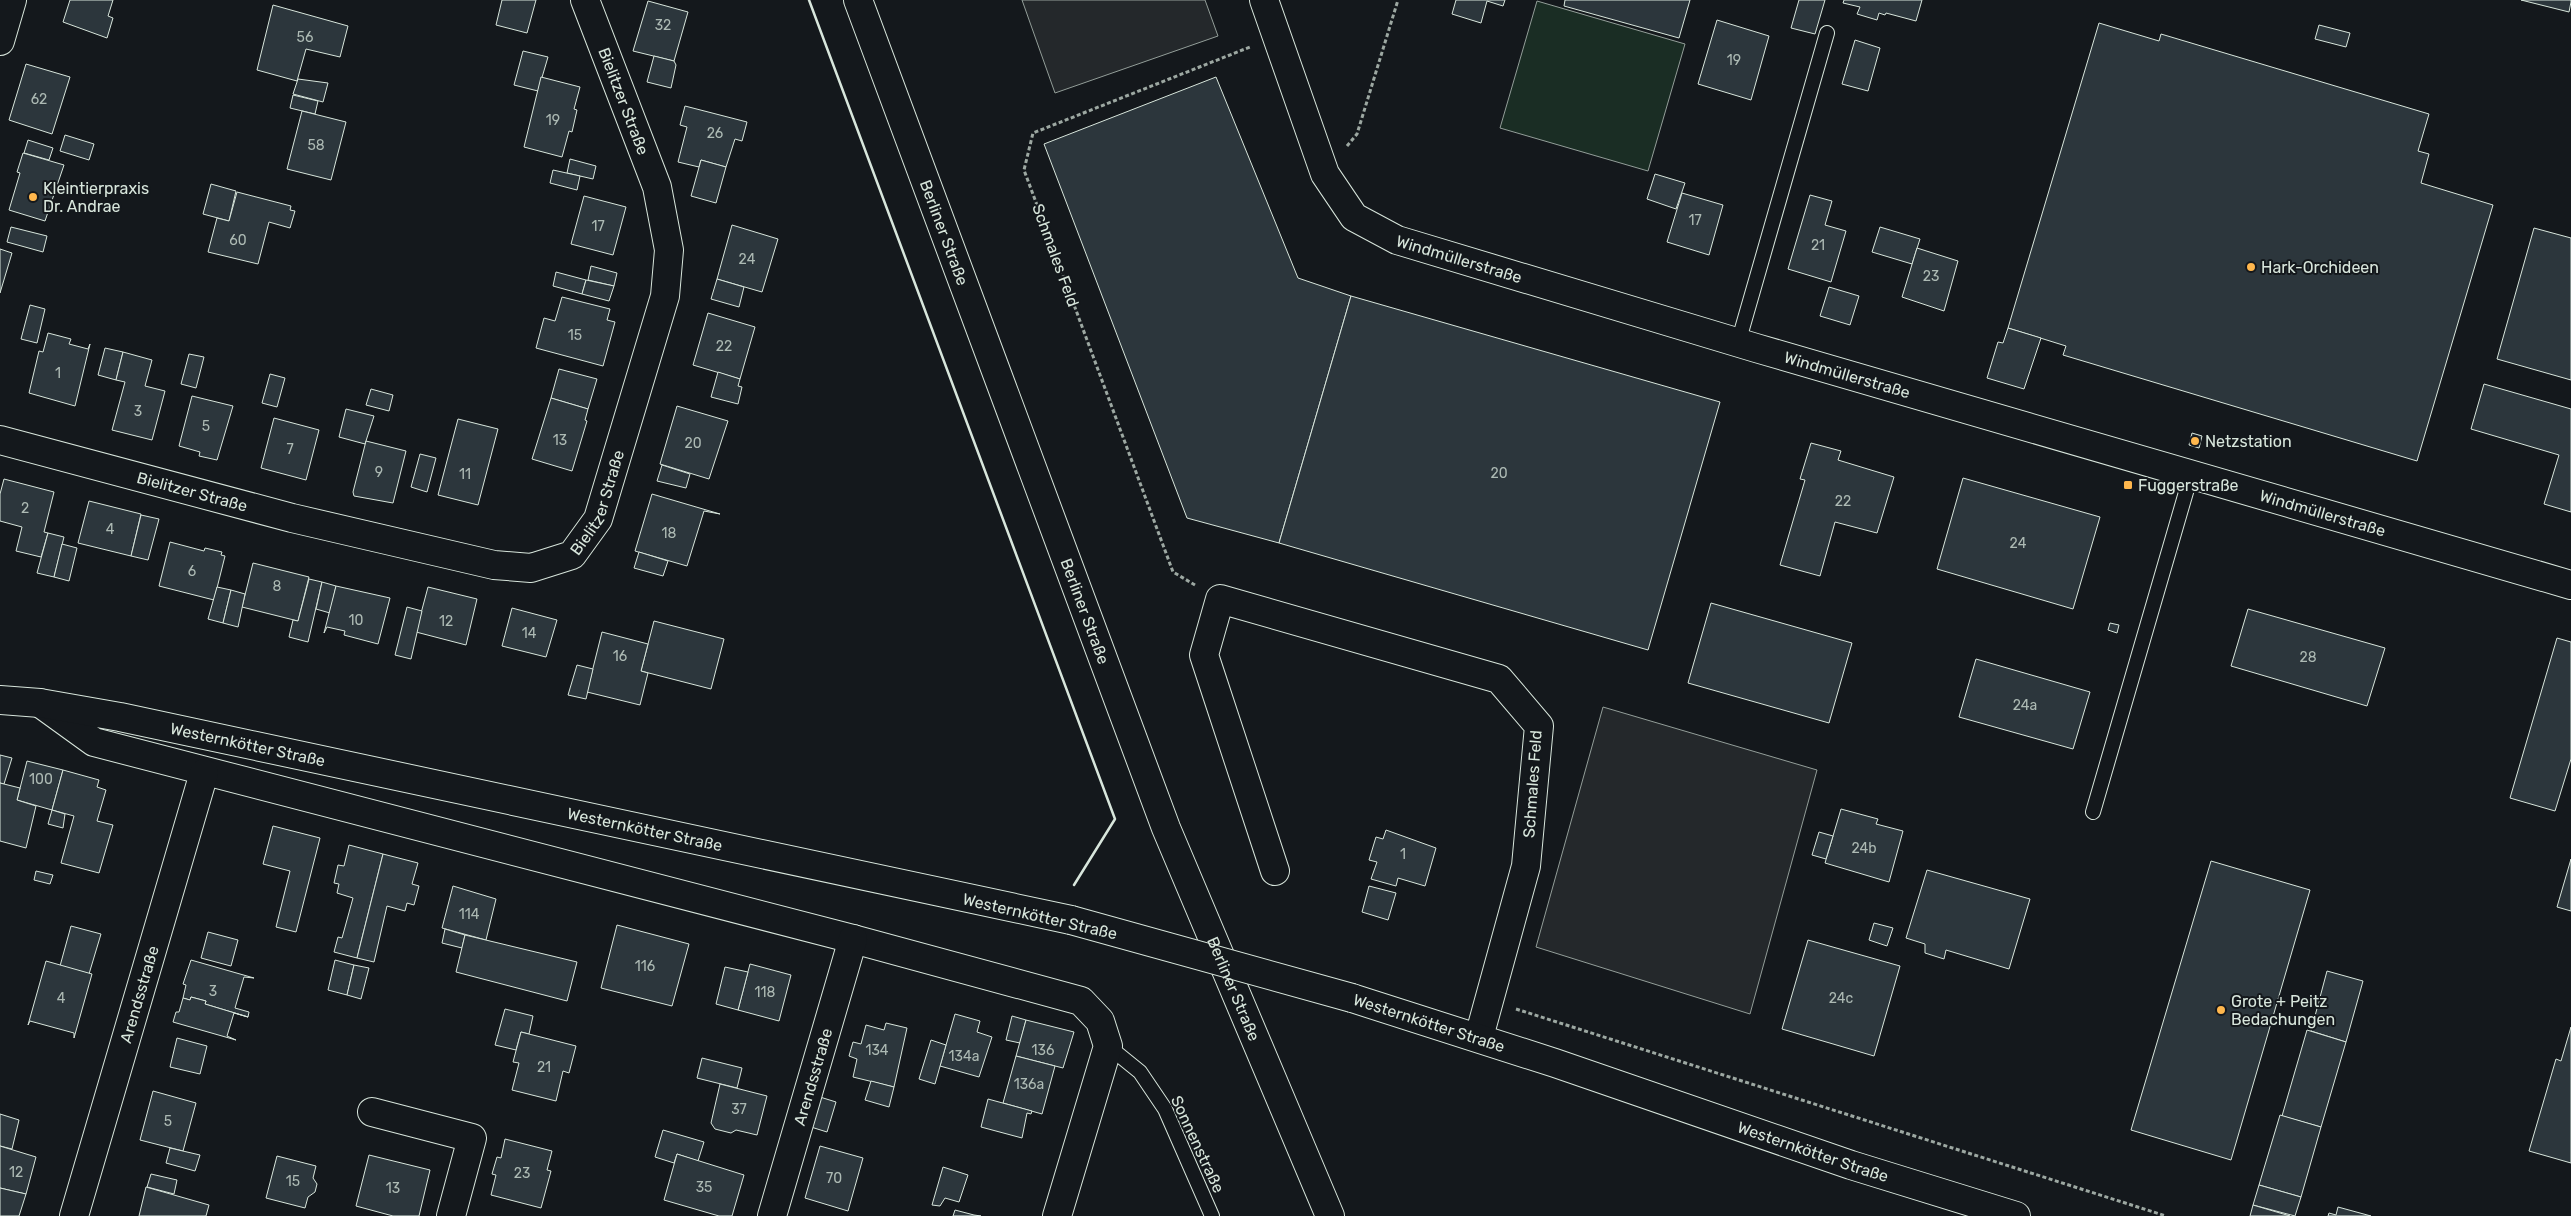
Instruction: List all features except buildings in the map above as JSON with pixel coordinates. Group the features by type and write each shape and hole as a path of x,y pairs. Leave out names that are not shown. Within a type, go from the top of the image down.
{"street":[{"path":"0,41 12,0"},
{"name":"Bielitzer Straße","path":"0,440 292,518 494,565 531,568 572,554 598,519 665,296 669,250 657,187 585,0"},
{"name":"Berliner Straße","path":"858,0 1166,828 1330,1216"},
{"name":"Windmüllerstraße","path":"1264,0 1325,174 1354,217 1398,240 1738,343 2571,585"},
{"path":"1220,599 1204,655 1275,871"},
{"name":"Schmales Feld","path":"1220,599 1499,679 1539,726 1526,866 1479,1037"},
{"name":"Westernkötter Straße","path":"0,700 40,703 120,718 1070,920 1352,998 1479,1037 1851,1165 2016,1216"},
{"name":"Westernkötter Straße","path":"40,703 94,742 853,939 1081,1001 1100,1021 1108,1046"},
{"name":"Arendsstraße","path":"74,1216 204,772"},
{"name":"Arendsstraße","path":"772,1216 853,939"},
{"path":"1058,1216 1108,1046"},
{"path":"372,1112 472,1138 451,1216"}],"lane":[{"path":"1738,343 1827,33"},
{"path":"2093,812 2191,475"},
{"name":"Sonnenstraße","path":"1108,1046 1140,1072 1165,1109 1212,1216"}],"path":[{"path":"1325,174 1357,134 1398,0"},
{"name":"Schmales Feld","path":"1220,599 1172,572 1024,170 1033,133 1278,36"},
{"path":"1490,1001 2166,1216"}],"green space":[{"path":"1537,1 1685,44 1648,171 1500,128"}],"shaded area":[{"path":"1022,0 1205,0 1218,36 1055,93"},
{"path":"1603,707 1817,770 1750,1014 1536,947"}],"wall":[{"path":"809,0 1115,819 1074,885"}],"place":[{"name":"Kleintierpraxis Dr. Andrae","path":"33,197"},
{"name":"Hark-Orchideen","path":"2251,267"},
{"name":"Netzstation","path":"2195,441"},
{"name":"Fuggerstraße","path":"2128,485"},
{"name":"Grote + Peitz Bedachungen","path":"2221,1010"}]}
